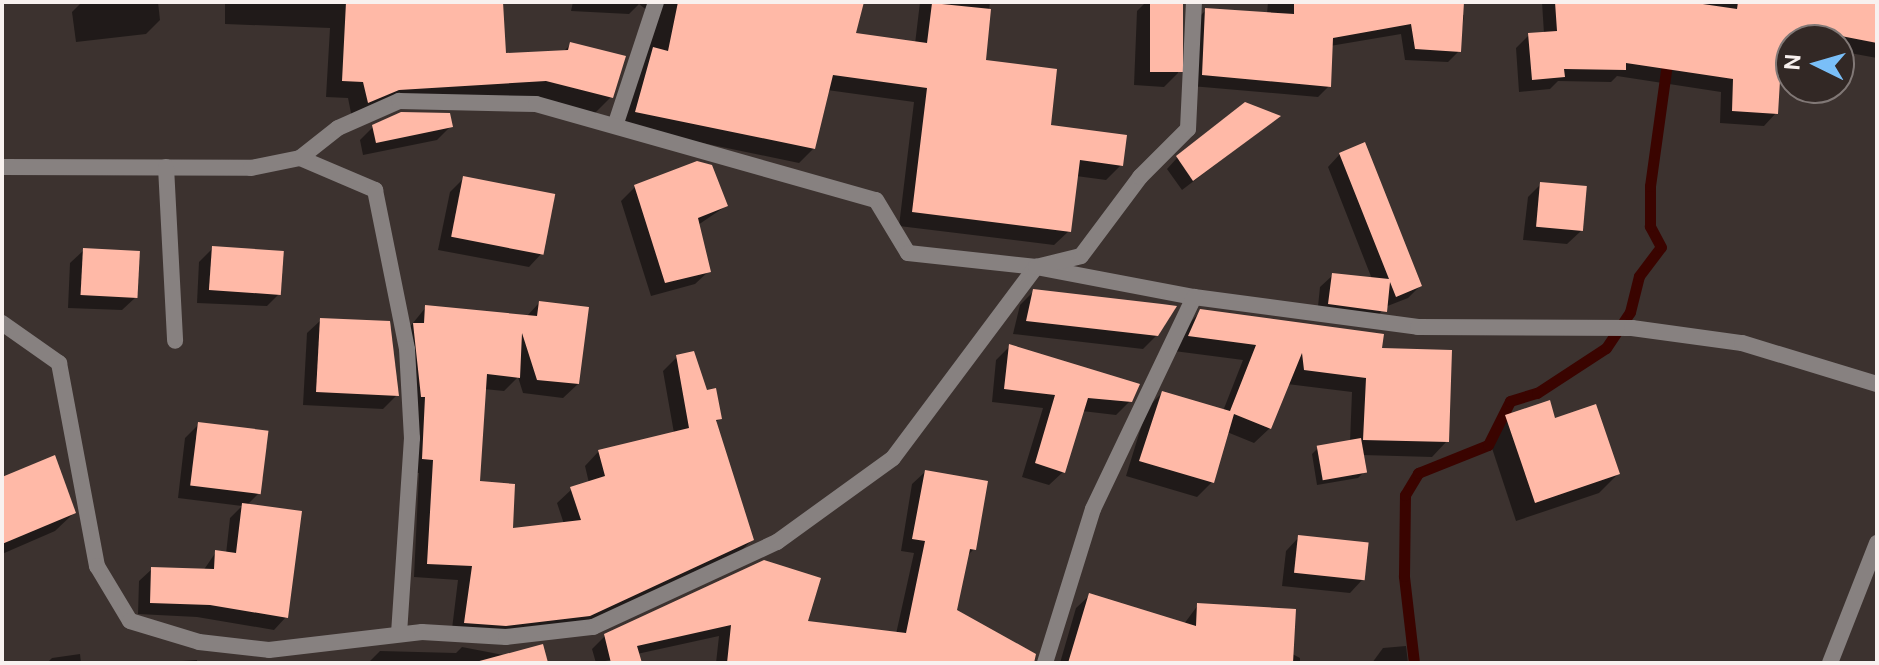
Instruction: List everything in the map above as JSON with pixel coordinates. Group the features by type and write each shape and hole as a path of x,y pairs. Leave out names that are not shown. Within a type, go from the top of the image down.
{"street":[{"path":"616,123 656,2"},
{"path":"2,323 59,363 97,566 130,621 199,642 269,650 399,634 506,637 593,627 777,542 893,458 1036,267 1081,256 1140,177 1188,129 1194,2"},
{"path":"2,167 251,168 300,158 338,128 399,101 536,104 616,123 876,200 908,253 1036,267 1194,297 1418,327 1632,328 1742,343 1877,384"},
{"path":"300,158 375,190 407,349 412,438 399,634"},
{"path":"166,167 175,341"},
{"path":"1045,663 1093,509 1194,297"},
{"path":"1830,663 1877,543"}],"building":[{"path":"346,2 503,2 506,53 568,50 570,42 626,56 613,98 546,81 399,90 368,103 363,82 342,81"},
{"path":"678,2 864,2 856,33 927,43 932,3 991,9 986,60 1057,69 1051,125 1127,135 1123,166 1080,160 1071,232 912,212 927,88 833,75 815,149 635,112 653,47 668,51"},
{"path":"1150,2 1183,2 1183,72 1150,72"},
{"path":"1294,2 1464,2 1461,52 1415,49 1411,24 1333,38 1331,87 1202,75 1205,8 1294,14"},
{"path":"1555,2 1689,2 1737,9 1738,2 1877,2 1877,43 1855,39 1855,24 1775,24 1775,104 1779,104 1778,114 1732,111 1733,79 1626,63 1626,70 1564,69 1565,77 1532,80 1528,33 1557,31"},
{"path":"1245,102 1281,116 1193,181 1176,156"},
{"path":"401,112 450,113 453,127 376,143 372,125"},
{"path":"1365,142 1422,286 1396,297 1390,282 1387,312 1328,304 1332,273 1389,279 1339,153"},
{"path":"697,161 712,165 728,206 698,218 711,272 665,283 634,185"},
{"path":"463,176 555,194 543,255 451,237"},
{"path":"1540,182 1587,186 1583,231 1536,227"},
{"path":"212,246 284,251 281,295 209,290"},
{"path":"83,248 140,251 137,298 81,295"},
{"path":"1033,289 1177,306 1158,336 1026,321"},
{"path":"539,301 589,307 579,384 537,380 522,333 520,378 487,374 480,481 515,484 513,528 581,520 570,487 605,476 598,450 689,428 676,355 694,351 707,390 716,388 722,419 716,420 754,540 590,616 506,626 464,623 472,566 427,564 433,460 422,459 425,397 421,397 413,323 424,323 425,305 537,316"},
{"path":"1200,309 1384,334 1382,348 1452,350 1449,442 1363,440 1366,378 1304,370 1302,353 1271,429 1234,414 1214,483 1139,461 1162,391 1230,411 1256,345 1188,336"},
{"path":"320,318 390,321 399,396 316,392"},
{"path":"1009,344 1140,384 1132,402 1088,398 1065,473 1035,463 1055,395 1004,389"},
{"path":"1550,400 1555,418 1596,404 1620,474 1535,503 1505,415"},
{"path":"198,422 268,431 261,494 190,486"},
{"path":"1361,438 1367,472 1323,480 1317,446"},
{"path":"55,455 76,513 2,544 2,477"},
{"path":"925,470 988,481 976,550 970,549 957,610 1036,654 1034,663 727,663 731,625 637,646 642,663 611,663 604,634 764,560 821,578 808,621 906,633 925,541 912,539"},
{"path":"242,503 302,511 288,618 210,605 150,603 151,567 214,569 215,550 236,553"},
{"path":"1298,535 1369,542 1365,580 1294,573"},
{"path":"1089,593 1196,626 1197,603 1296,609 1293,663 1068,663"},
{"path":"543,644 548,663 472,663"}],"waterway":[{"path":"1414,663 1404,576 1405,495 1418,473 1488,445 1510,401 1537,393 1606,348 1630,312 1639,276 1661,247 1650,226 1650,186 1668,56"}]}
